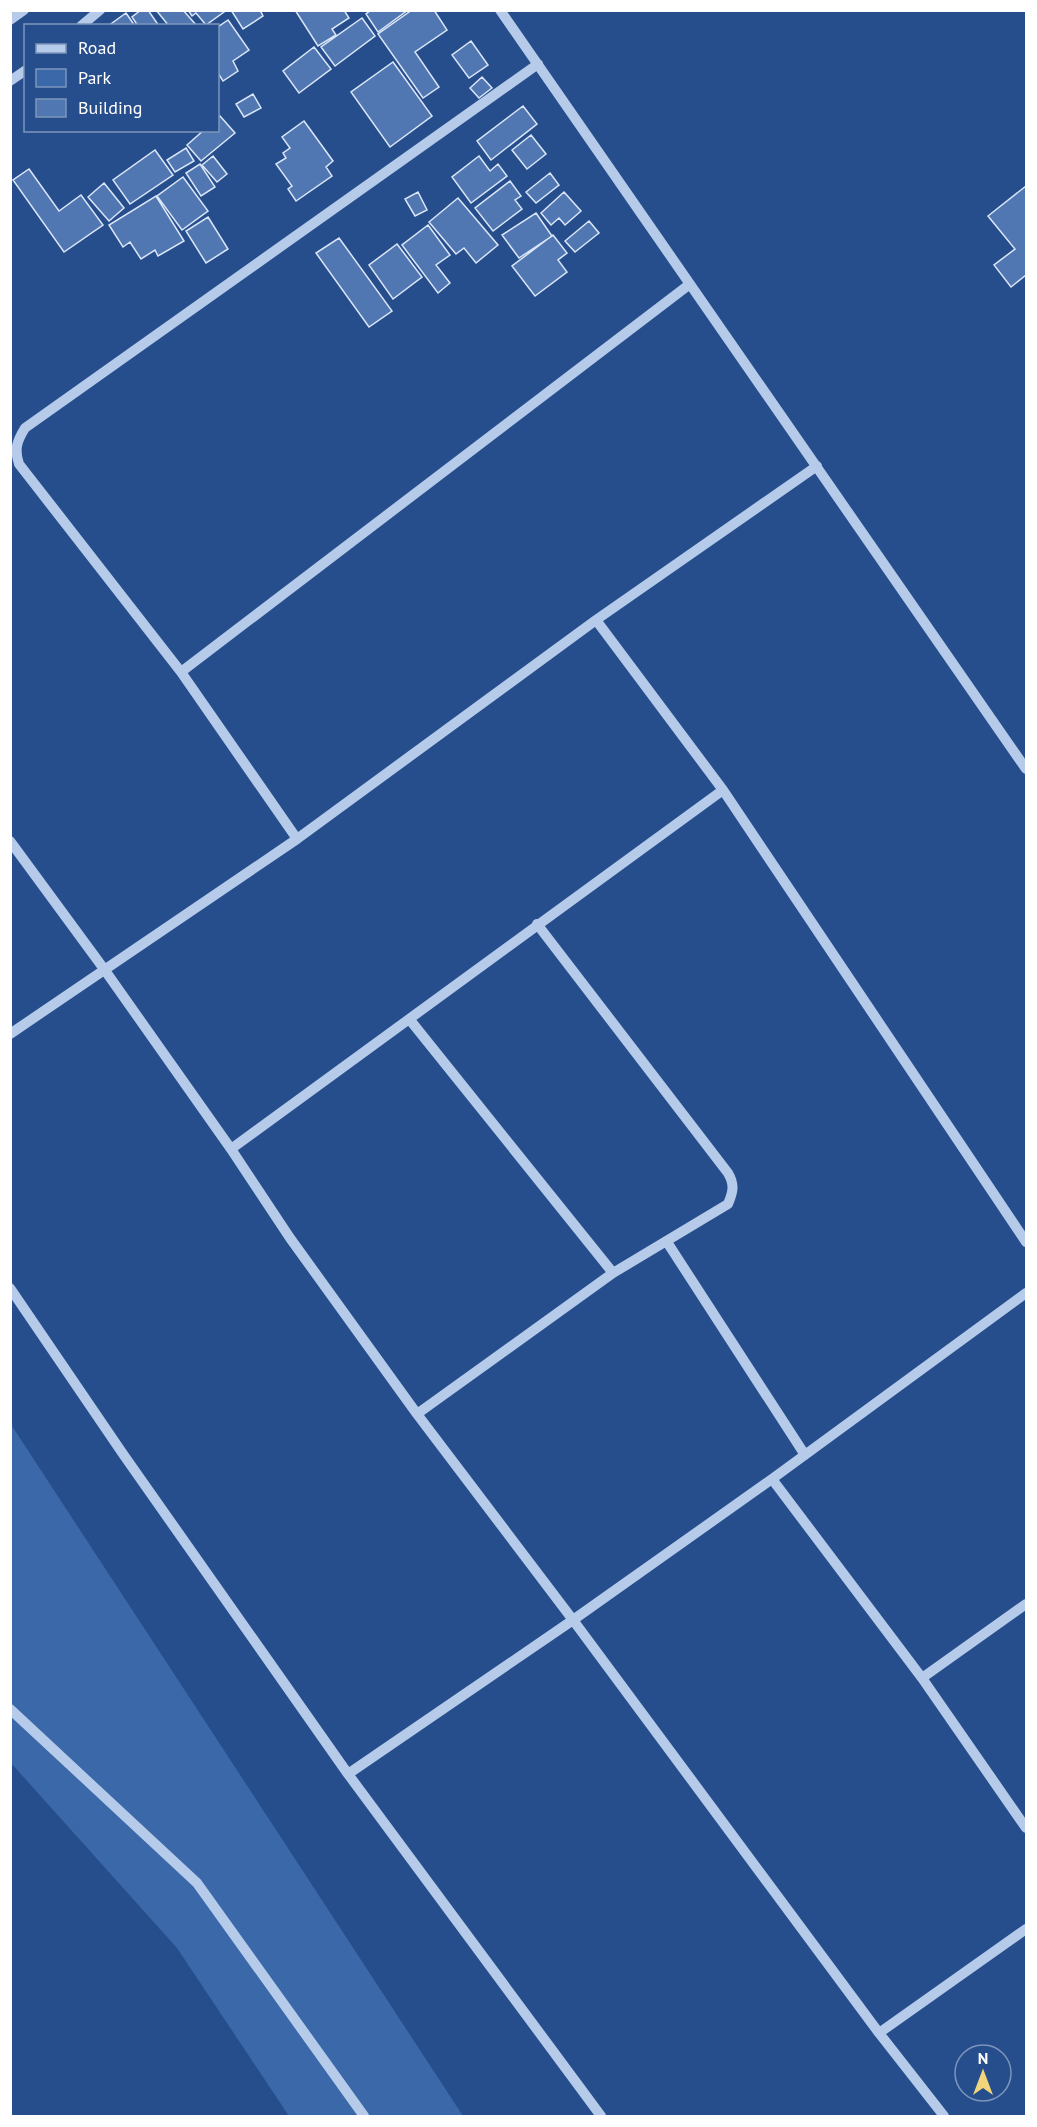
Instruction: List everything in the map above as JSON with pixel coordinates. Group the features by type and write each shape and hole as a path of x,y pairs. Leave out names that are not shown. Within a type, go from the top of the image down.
{"street":[{"path":"10,20 24,10"},
{"path":"83,24 100,10"},
{"path":"500,10 1026,769"},
{"path":"297,838 181,672 19,464 13,450 25,428 538,64"},
{"path":"10,81 24,71"},
{"path":"181,672 690,284"},
{"path":"10,1034 297,838 596,620 817,465"},
{"path":"596,620 723,790 1026,1242"},
{"path":"231,1149 723,790"},
{"path":"10,841 104,969 231,1149 290,1238 417,1414 944,2116"},
{"path":"417,1414 613,1273 728,1204 733,1191 733,1181 537,924"},
{"path":"410,1020 613,1273"},
{"path":"667,1242 805,1455"},
{"path":"10,1288 129,1464 348,1774 601,2116"},
{"path":"348,1774 573,1620 805,1455 1026,1293"},
{"path":"771,1479 922,1678 1026,1828"},
{"path":"922,1678 1026,1604"},
{"path":"10,1709 197,1883 364,2116"},
{"path":"879,2032 1026,1929"}],"green space":[{"path":"10,1423 463,2116 289,2116 177,1948 11,1763"}],"building":[{"path":"141,10 148,10 158,24 137,24 132,17"},
{"path":"156,10 183,10 195,24 167,24"},
{"path":"188,10 223,10 224,12 207,24 196,13 192,16"},
{"path":"231,10 260,10 263,16 243,29"},
{"path":"295,10 344,10 349,18 332,29 336,35 318,46"},
{"path":"371,10 408,10 378,32 366,14"},
{"path":"412,10 434,10 447,30 415,52 439,87 423,98 378,34"},
{"path":"126,13 134,24 111,24"},
{"path":"362,18 375,36 335,66 321,47"},
{"path":"228,20 249,50 233,61 238,71 223,81 219,75 219,26"},
{"path":"471,41 488,65 469,78 452,55"},
{"path":"314,47 331,69 299,93 283,71"},
{"path":"393,62 432,116 390,147 351,92"},
{"path":"482,77 492,88 479,98 470,88"},
{"path":"253,94 261,108 244,117 236,104"},
{"path":"523,106 537,124 491,160 477,141"},
{"path":"219,117 235,133 201,161 187,145 202,132 219,132"},
{"path":"304,121 333,161 326,167 332,176 296,201 288,189 292,186 276,164 286,158 283,153 290,148 282,137"},
{"path":"531,135 546,154 527,169 512,150"},
{"path":"186,148 194,161 175,172 167,160"},
{"path":"155,150 173,175 130,204 113,180"},
{"path":"213,156 227,174 217,182 202,165"},
{"path":"479,156 490,171 498,164 507,176 471,203 452,177"},
{"path":"200,164 215,187 201,196 186,173"},
{"path":"29,169 59,211 81,195 103,225 64,252 13,180"},
{"path":"550,173 559,185 536,203 526,192"},
{"path":"183,177 208,211 182,230 157,196"},
{"path":"510,181 521,196 515,200 522,209 493,231 475,208"},
{"path":"104,183 124,208 109,221 88,197"},
{"path":"1026,186 1026,275 1011,287 994,265 1015,249 988,216"},
{"path":"418,192 427,210 415,216 405,199"},
{"path":"564,192 581,211 565,225 559,218 551,225 541,213"},
{"path":"156,196 184,241 158,256 155,250 141,259 130,242 123,247 109,225"},
{"path":"458,198 498,245 476,263 464,248 456,254 429,222"},
{"path":"536,213 552,236 519,258 502,235"},
{"path":"208,217 228,249 206,263 186,231"},
{"path":"589,221 599,233 575,252 565,241"},
{"path":"428,225 450,255 436,265 450,283 438,293 402,245"},
{"path":"553,235 567,253 558,260 567,272 535,296 512,266"},
{"path":"339,238 392,311 369,327 316,253"},
{"path":"397,244 422,277 393,299 369,265"}]}
